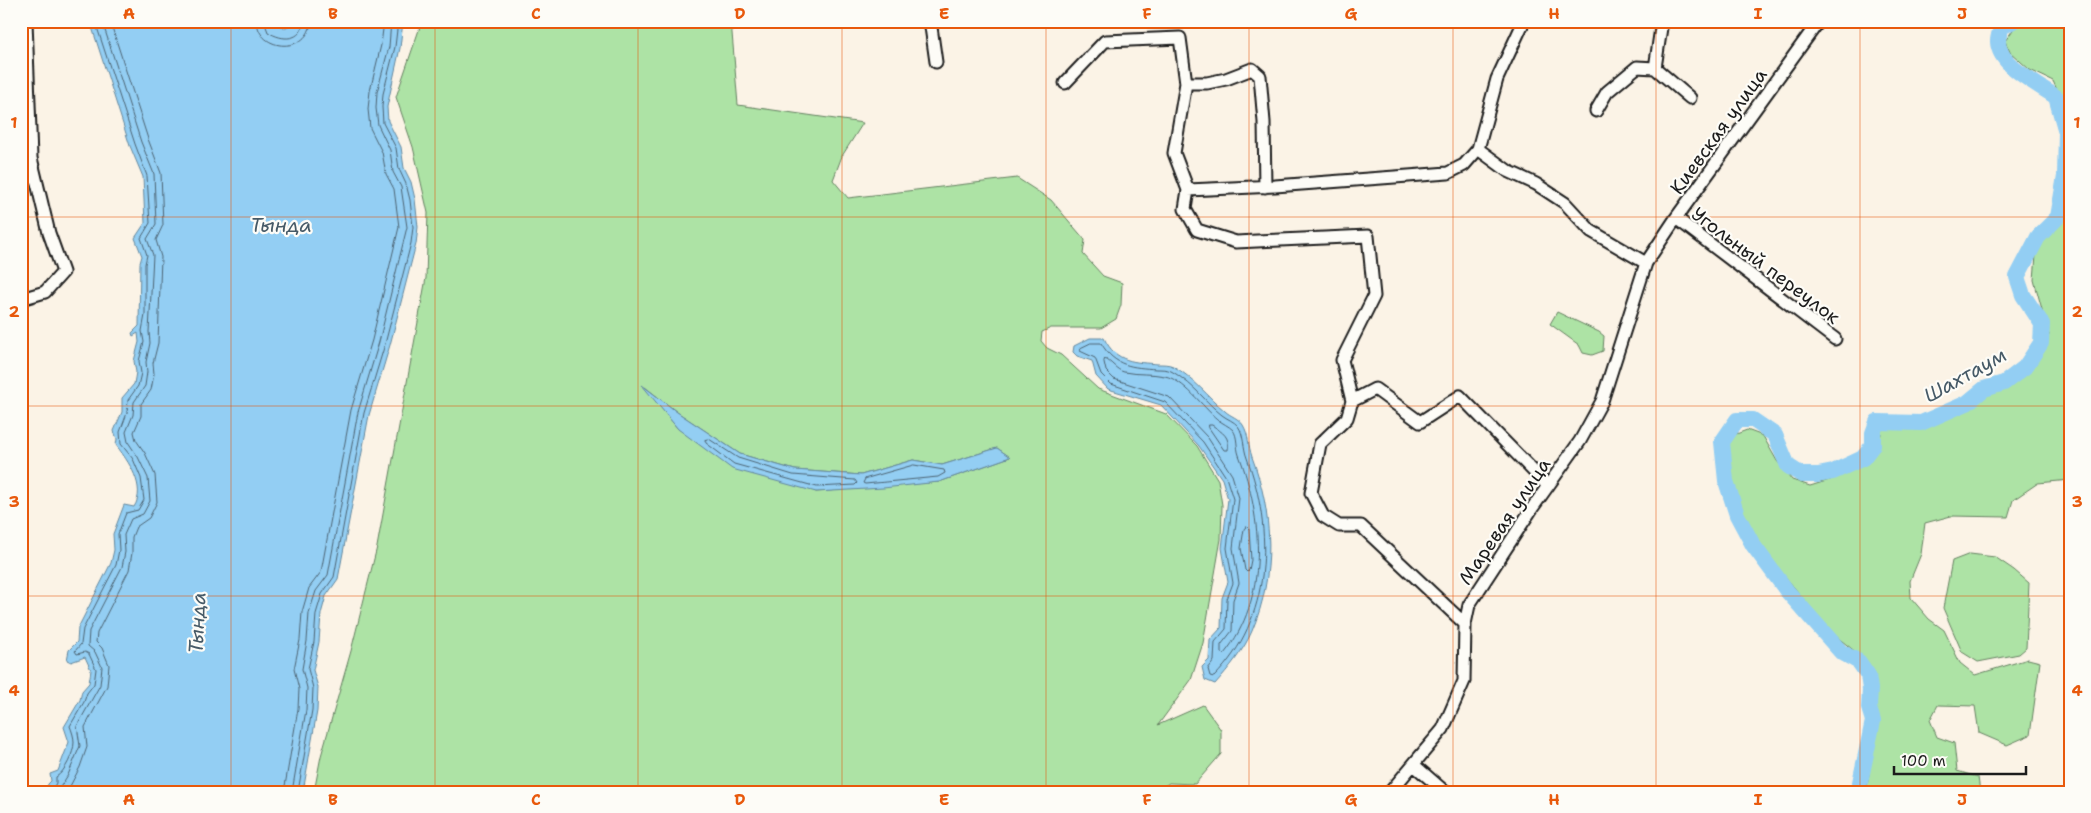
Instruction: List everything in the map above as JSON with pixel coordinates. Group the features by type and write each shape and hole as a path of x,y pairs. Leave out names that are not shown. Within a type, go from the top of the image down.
{"street":[{"path":"21,298 45,292 63,272 49,233 31,158 26,21"},
{"path":"932,21 931,27 936,62"},
{"path":"1188,190 1265,187 1448,173 1464,165 1478,149 1497,79 1524,21"},
{"path":"1656,68 1662,21"},
{"name":"Киевская улица","path":"1646,263 1676,218 1819,21"},
{"path":"1065,83 1105,41 1180,38 1186,83 1174,153 1188,190 1185,209 1197,230 1236,242 1368,236 1374,296 1342,360 1352,401 1347,418 1320,444 1311,493 1323,516 1339,526 1361,526 1465,624"},
{"path":"1596,110 1607,92 1637,67 1656,68 1690,98"},
{"path":"1186,83 1207,83 1226,79 1252,69 1260,76 1264,122 1265,187"},
{"path":"1478,149 1508,171 1536,184 1565,203 1591,230 1646,263"},
{"name":"Угольный переулок","path":"1676,218 1835,339"},
{"name":"Маревая улица","path":"1390,792 1443,729 1464,681 1465,624 1469,605 1580,441 1602,402 1646,263"},
{"path":"1352,401 1375,389 1420,422 1460,396 1548,486"},
{"path":"1414,765 1445,792"}],"green space":[{"path":"422,21 731,21 738,105 863,123 842,156 833,180 848,198 1017,178 1051,200 1085,240 1083,254 1103,276 1122,283 1121,305 1116,319 1101,328 1051,328 1042,332 1041,341 1047,348 1061,355 1098,389 1166,414 1197,446 1218,480 1222,505 1221,539 1203,643 1191,680 1158,725 1203,705 1221,730 1221,754 1195,784 1169,783 1154,792 314,792 321,756 351,651 377,547 426,278 428,213 413,147 396,97","holes":["645,387 677,412 740,454 795,470 861,475 913,460 942,465 997,448 1010,457 939,482 816,492 678,429"]},
{"path":"2024,21 2040,25 2047,21 2070,21 2070,124 2068,114 2053,81 2030,70 2010,52 2005,41 2015,27"},
{"path":"2070,190 2070,480 2038,483 2013,500 2008,517 1951,516 1925,523 1921,554 1910,581 1911,598 1929,619 1944,630 1960,663 1975,675 2028,659 2040,662 2030,735 2007,745 1979,733 1975,706 1938,705 1930,720 1937,737 1954,743 1957,771 1978,777 1980,792 1866,792 1878,719 1871,671 1862,657 1837,637 1811,608 1774,563 1746,523 1732,480 1727,449 1731,436 1747,430 1763,436 1777,461 1792,480 1810,486 1833,479 1864,464 1879,444 1882,428 1928,427 1973,407 1987,395 2013,384 2035,360 2049,335 2034,280 2036,255 2044,237 2060,224"},
{"path":"1557,312 1604,336 1603,351 1592,355 1583,353 1579,345 1550,324"},
{"path":"1970,554 1995,557 2029,583 2026,648 2019,654 1978,662 1962,652 1943,608 1952,561"}],"water":[{"name":"Тында","path":"90,21 271,21 285,28 296,21 403,21 400,48 387,107 388,121 401,147 404,168 411,182 415,199 418,227 416,244 390,345 369,415 338,579 326,596 321,614 319,642 313,670 318,687 317,711 303,792 46,792 51,781 50,774 58,771 69,742 64,727 80,700 82,691 89,683 91,670 85,657 71,662 67,660 69,650 77,642 78,628 111,563 114,550 113,534 124,505 134,507 138,491 134,474 116,445 117,439 114,431 122,412 122,398 134,384 136,372 134,361 139,342 138,333 133,336 132,333 139,326 140,263 142,256 135,238 145,223 143,177 130,146"},
{"path":"1090,338 1104,338 1114,352 1127,360 1173,366 1194,382 1227,413 1239,421 1246,433 1259,478 1268,522 1268,566 1260,610 1249,638 1231,665 1215,684 1205,680 1202,667 1209,660 1210,640 1221,628 1222,598 1228,582 1222,548 1228,499 1222,479 1199,446 1161,405 1108,389 1096,376 1092,361 1077,356 1073,352 1074,346"},
{"path":"642,385 677,412 740,454 795,470 861,475 913,460 942,465 997,448 1010,457 939,482 816,492 732,469 678,429"}],"waterway":[{"name":"Шахтаум","path":"1858,792 1873,721 1869,708 1870,689 1868,675 1859,662 1841,652 1787,591 1753,545 1737,515 1726,481 1722,442 1737,420 1753,420 1775,435 1788,466 1802,475 1818,475 1833,472 1863,458 1873,445 1873,433 1877,422 1921,423 1967,403 1984,389 2004,383 2025,367 2041,343 2042,324 2023,295 2017,277 2038,237 2058,217 2065,176 2066,132 2056,97 2012,67 2000,51 1998,40 2001,29 2013,21"}]}
